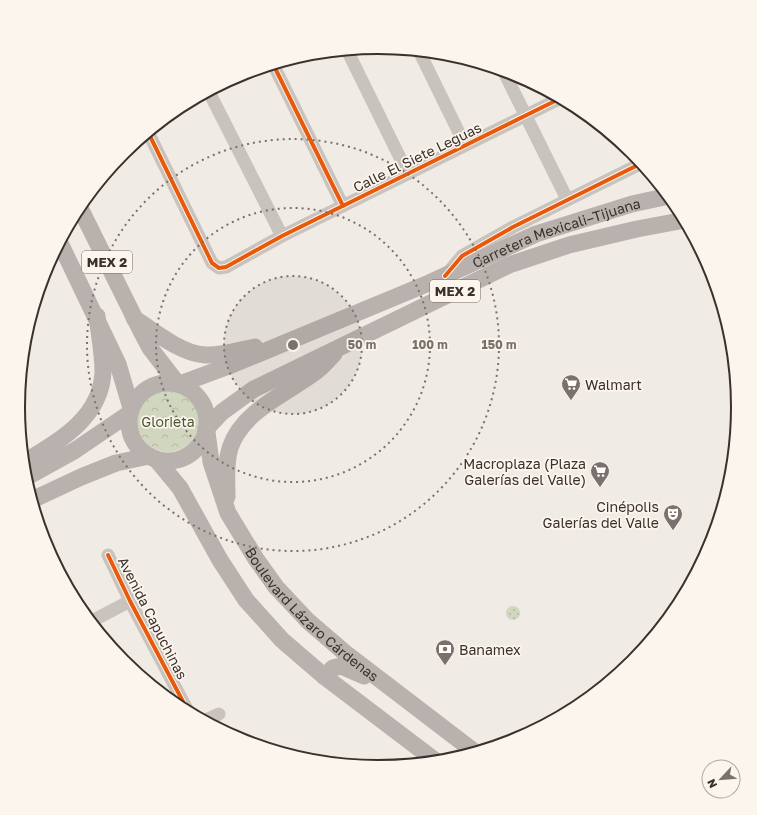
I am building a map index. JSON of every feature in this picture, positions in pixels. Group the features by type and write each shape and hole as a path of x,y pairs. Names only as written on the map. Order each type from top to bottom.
{"main road":[{"name":"Carretera Mexicali–Tijuana","path":"289,340 429,283 536,234 625,206 663,197"},
{"name":"MEX 2","path":"83,214 134,318 177,346 190,352 206,356 289,340"},
{"name":"Carretera Mexicali–Tijuana","path":"207,430 222,412 254,389 400,317 516,263 569,245 637,229 679,221"},
{"name":"MEX 2","path":"63,248 97,316 118,364 130,411 129,423 135,442 152,458 170,461 183,458 198,447 207,430"},
{"path":"400,317 397,312 398,305 429,283"},
{"path":"29,460 72,431 89,413 99,392 103,371 97,316"},
{"path":"134,318 150,348 178,383"},
{"path":"178,383 234,364 289,340"},
{"path":"228,513 226,467 231,447 241,430 256,413 315,372 344,345"},
{"path":"32,474 80,447 130,411 136,398 143,391 153,385 163,382 178,383 190,388 198,396 204,405 207,415 207,430"},
{"name":"Boulevard Lázaro Cárdenas","path":"207,430 211,462 228,513 256,559 276,587 308,621 471,749"},
{"path":"37,498 81,477 116,463 152,458 180,488 220,560 246,600 282,640 325,677 430,757"},
{"path":"325,677 333,668 341,666 369,679 385,682"}],"street":[{"path":"350,55 408,174"},
{"path":"422,57 465,145"},
{"path":"276,70 343,206"},
{"path":"507,79 567,199"},
{"path":"210,96 282,236"},
{"name":"Calle El Siete Leguas","path":"151,137 212,263 219,268 226,267 282,236 555,101"},
{"path":"445,276 462,256 567,199 636,166"},
{"name":"Avenida Capuchinas","path":"108,555 130,602 183,702"},
{"path":"95,619 130,602"},
{"path":"210,718 219,714"}],"green space":[{"name":"Glorieta","path":"168,390 180,392 190,399 197,409 199,421 197,433 190,443 180,450 168,452 156,450 146,443 139,433 137,421 139,409 146,399 156,392"},
{"path":"510,606 516,606 520,610 520,616 516,620 510,620 506,616 506,610"}],"cycle path":[{"path":"276,70 343,206"},
{"path":"151,137 212,263 219,268 226,267 282,236 555,101"},
{"path":"445,276 462,256 513,227 636,166"},
{"path":"108,555 130,601 183,702"}],"place":[{"name":"Walmart","path":"571,401"},
{"name":"Macroplaza (Plaza Galerías del Valle)","path":"600,488"},
{"name":"Cinépolis Galerías del Valle","path":"673,531"},
{"name":"Banamex","path":"445,666"}]}
